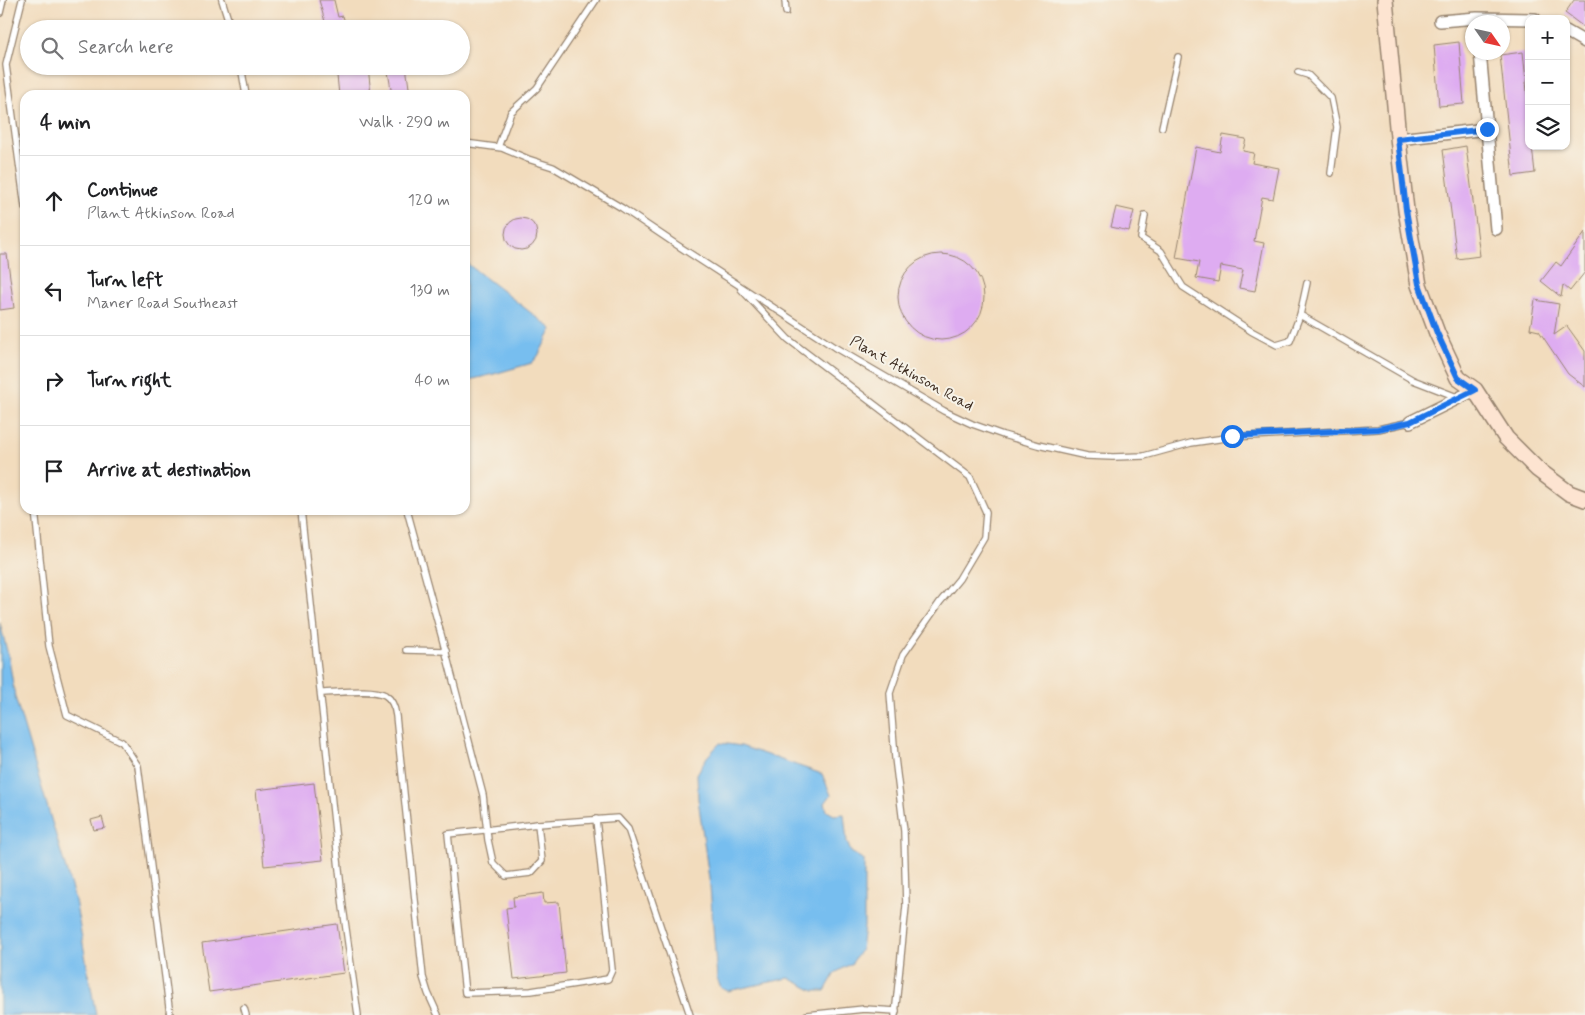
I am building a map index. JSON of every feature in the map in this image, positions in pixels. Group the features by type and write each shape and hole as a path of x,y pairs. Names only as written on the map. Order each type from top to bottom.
{"street":[{"path":"1386,0 1406,210 1419,284 1437,333 1458,378 1475,390 1506,438 1545,475 1568,493 1585,499"},
{"path":"1510,19 1525,19"},
{"path":"1440,22 1465,21"},
{"path":"1570,33 1585,42"},
{"path":"1481,60 1496,229"},
{"path":"1398,139 1487,129"},
{"name":"Plant Atkinson Road","path":"1410,422 1475,390"}],"lane":[{"path":"0,13 3,0"},
{"path":"20,170 6,66 22,0"},
{"path":"222,0 228,20"},
{"path":"498,147 511,112 537,88 596,0"},
{"path":"785,0 786,12"},
{"path":"1162,127 1178,57"},
{"path":"1298,72 1308,75 1331,98 1337,127 1331,173"},
{"path":"243,75 245,90"},
{"name":"Plant Atkinson Road","path":"470,144 498,147 553,167 622,208 834,347 944,411 1003,435 1087,456 1113,457 1144,456 1190,443 1232,436 1378,429 1410,422"},
{"path":"1145,216 1141,238 1161,251 1182,286 1251,332 1277,345 1290,341 1300,315 1307,284"},
{"path":"735,282 788,339 970,477 986,512 984,537 959,579 940,602 903,655 890,693 895,758 904,831 906,906 896,1013 864,1009 807,1015"},
{"path":"1300,315 1413,380 1459,398"},
{"path":"36,515 50,646 67,715 122,742 138,766 170,1015"},
{"path":"302,515 342,897 358,1015"},
{"path":"407,515 446,651 483,795 493,863 506,876 531,873 542,862 538,824"},
{"path":"406,650 446,651"},
{"path":"321,693 375,691 386,696 392,702 396,716 423,977 438,1015"},
{"path":"596,819 612,970 608,979 532,991 465,993 448,834 538,824 596,819 618,818 628,829 690,1015"},
{"path":"244,1008 246,1015"}],"water":[{"path":"470,266 552,329 538,356 532,363 470,380"},
{"path":"0,623 9,659 15,697 75,900 96,1015 0,1015"},
{"path":"720,743 741,746 822,774 831,795 825,803 827,811 834,815 844,814 847,842 851,852 864,860 864,926 861,950 852,963 835,973 825,991 814,991 789,978 728,991 721,988 717,979 710,886 698,799 697,774 707,757"}],"building":[{"path":"319,0 334,0 338,17 343,16 344,20 325,20"},
{"path":"1574,0 1585,0 1585,28 1570,15 1565,13"},
{"path":"1459,42 1464,104 1439,106 1434,45"},
{"path":"1523,52 1525,72 1525,150 1532,150 1535,173 1513,176 1501,60 1510,60 1510,54"},
{"path":"337,75 369,75 370,90 338,90"},
{"path":"389,75 407,75 409,90 391,90"},
{"path":"1223,135 1246,139 1243,151 1254,153 1252,163 1279,168 1273,199 1262,197 1254,241 1264,243 1255,291 1239,288 1243,270 1221,266 1218,282 1196,278 1199,262 1176,258 1196,147 1220,152"},
{"path":"1466,146 1480,256 1457,259 1443,150"},
{"path":"1116,207 1134,211 1129,231 1111,227"},
{"path":"521,218 527,219 532,223 536,228 536,240 532,245 527,249 521,250 515,249 510,245 506,240 505,234 506,228 510,223 515,219"},
{"path":"1585,232 1585,272 1570,291 1563,285 1561,297 1541,281 1556,262 1561,266"},
{"path":"0,254 7,254 14,308 0,310"},
{"path":"941,254 957,257 965,261 977,273 981,281 984,297 981,313 977,321 965,333 957,337 941,340 925,337 917,333 905,321 901,313 898,297 901,281 905,273 917,261 925,257"},
{"path":"1535,300 1559,304 1554,335 1567,326 1585,351 1585,387 1568,374 1539,331 1530,329"},
{"path":"314,783 323,860 264,866 256,790"},
{"path":"102,817 105,828 94,830 91,820"},
{"path":"543,893 544,903 559,902 566,973 514,979 506,908 514,907 513,897"},
{"path":"337,924 344,973 209,992 202,943"}],"route":[{"path":"1232,436 1378,429 1410,422 1475,390 1458,378 1437,333 1419,284 1406,210 1398,139 1487,129"}]}
